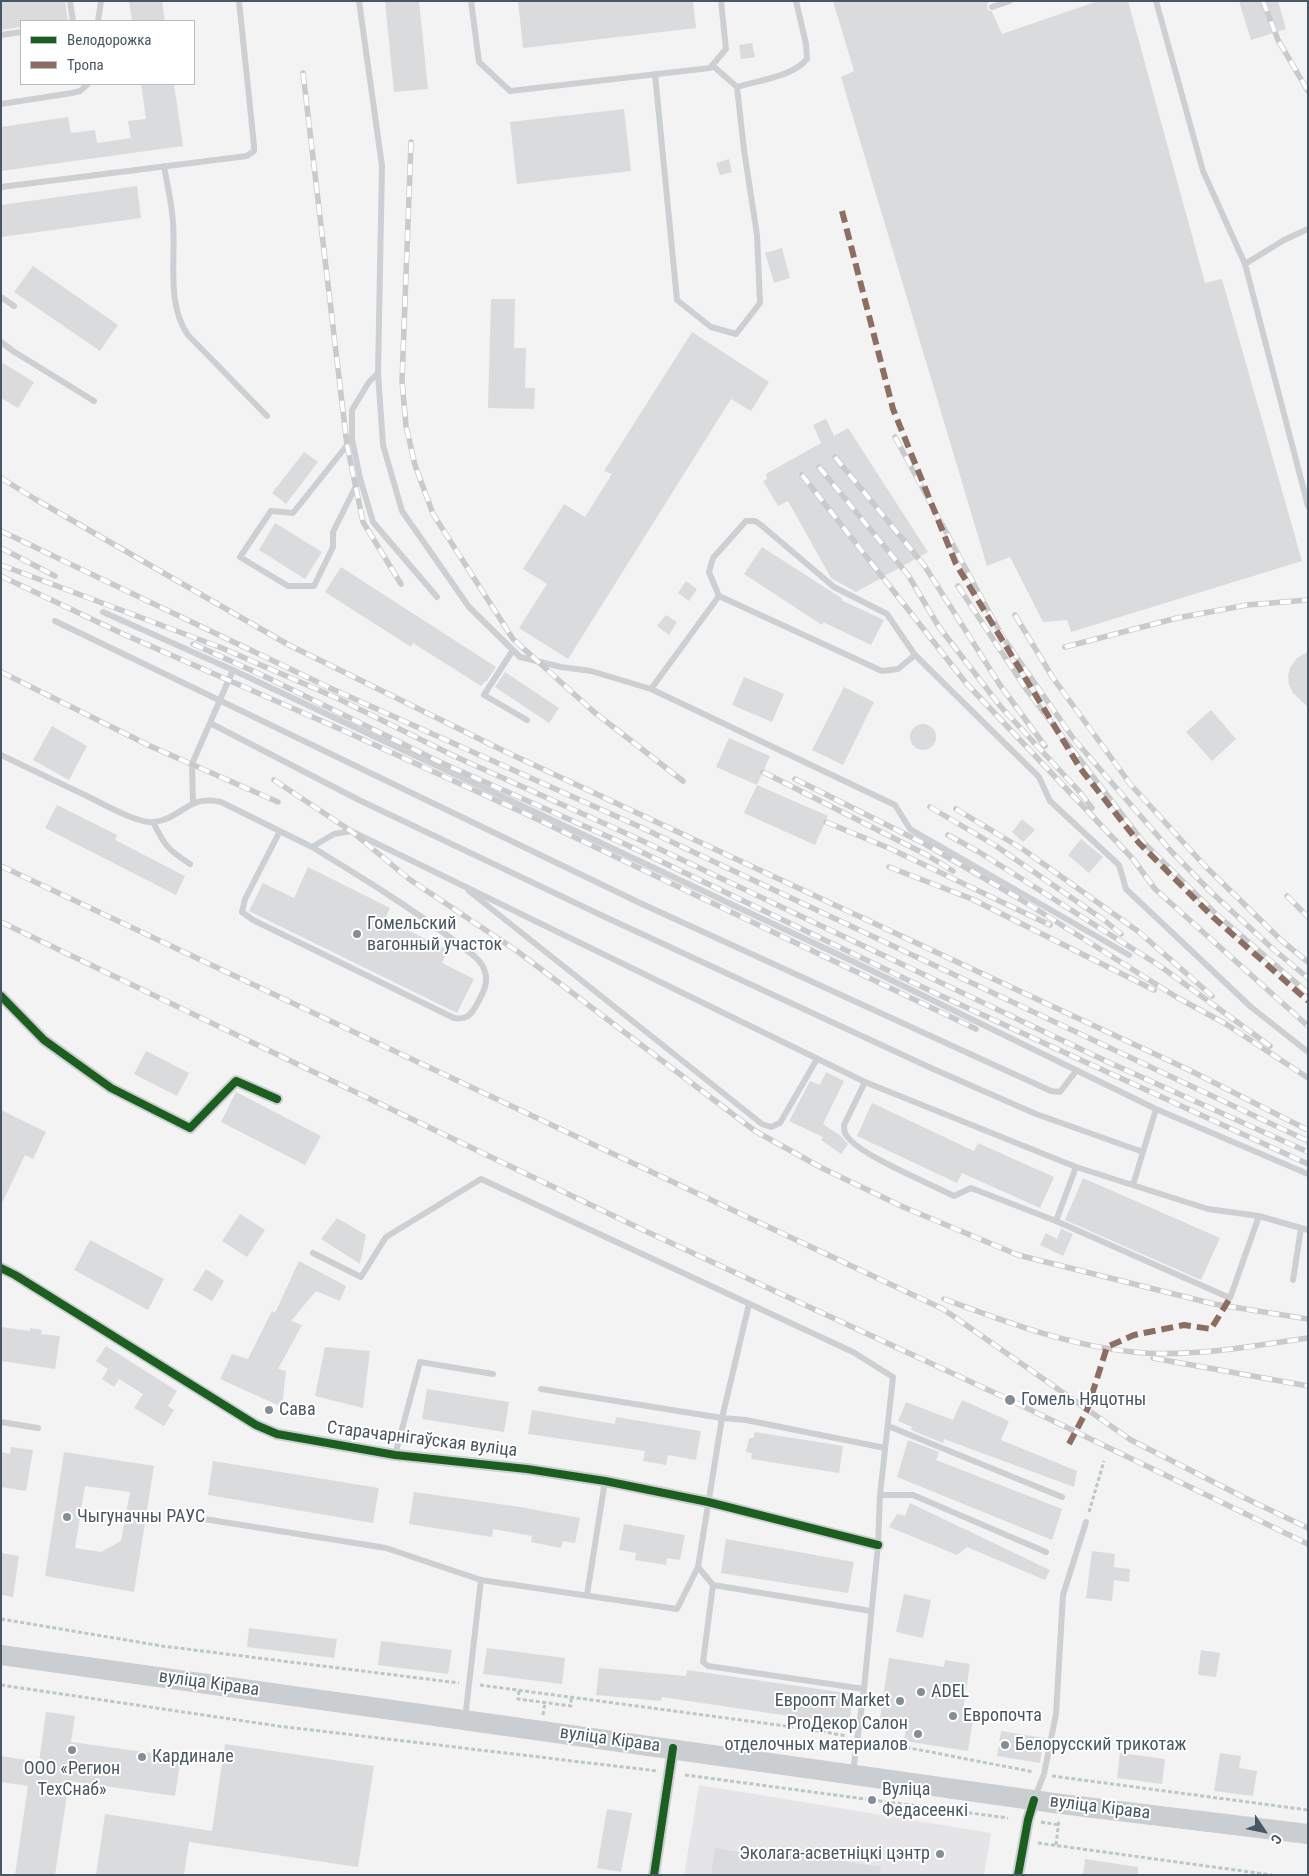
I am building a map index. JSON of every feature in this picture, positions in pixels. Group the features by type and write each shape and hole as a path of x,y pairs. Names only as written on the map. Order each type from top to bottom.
{"main road":[{"name":"вуліца Кірава","path":"1,1655 1034,1800 1308,1834"}],"street":[{"path":"1,996 44,1040 111,1088 190,1128 236,1081 277,1099"},
{"name":"Старачарнігаўская вуліца","path":"1,1268 256,1425 277,1434 396,1455 527,1469 605,1481 708,1502 878,1545"},
{"path":"654,1875 673,1748"},
{"path":"1018,1875 1028,1820 1034,1800"}],"lane":[{"path":"70,1 73,20"},
{"path":"98,20 100,1"},
{"path":"1,187 247,156 254,152 239,1"},
{"path":"359,1 382,166 378,373 383,445 402,511 469,607 520,657 561,667 591,671 651,688 894,805 910,829 1129,955"},
{"path":"471,1 479,62 510,91 710,68 726,49 721,1"},
{"path":"737,87 777,76 800,67 807,59 806,44 796,1"},
{"path":"992,7 1010,1"},
{"path":"1156,1 1203,171 1245,264 1308,506"},
{"path":"1,35 20,32"},
{"path":"655,74 677,300 711,327 736,334 760,303 757,235 737,87 712,65"},
{"path":"1,104 72,93 80,91 87,85"},
{"path":"164,166 174,222 174,292 176,310 182,326 188,335 267,416"},
{"path":"1245,264 1284,240 1308,229"},
{"path":"1,297 14,306"},
{"path":"1,342 94,402"},
{"path":"378,373 369,382 352,410 352,440 360,478 374,522 437,597"},
{"path":"352,440 293,512 271,511 240,557 288,586 314,586 333,548 333,532 360,478"},
{"path":"915,655 898,669 882,671 719,596 709,572 713,558 746,521 755,522 761,524 834,587 887,614 915,655 1039,777 1050,801 1120,865 1126,889 1251,1007 1308,1052"},
{"path":"651,688 719,596"},
{"path":"103,612 233,670 832,952 1156,1109 1308,1174"},
{"path":"55,621 640,903 1051,1091 1060,1092 1076,1071"},
{"path":"513,650 484,695 527,720"},
{"path":"193,803 192,764 233,670"},
{"path":"210,723 360,800 603,916 931,1068 1036,1114 1143,1152"},
{"path":"1,755 122,813 153,822 164,820 193,803 209,799 221,802 280,831 312,847 424,918 478,960 485,970 486,981 482,995 467,1018 461,1020 454,1018 252,920 242,912 245,899 280,831"},
{"path":"153,822 170,851 190,864"},
{"path":"312,847 334,834 351,831 865,1082 1076,1167 1208,1209 1259,1216 1304,1229 1293,1280"},
{"path":"458,883 762,1124 771,1127 780,1123 818,1059"},
{"path":"865,1082 844,1125 847,1138 865,1152 954,1196 971,1188 1056,1221 1230,1298 1259,1216"},
{"path":"1133,1185 1156,1109"},
{"path":"1056,1221 1076,1167"},
{"path":"313,1253 361,1277 386,1237 481,1179 853,1352 893,1377 880,1495 878,1545 864,1689 853,1774"},
{"path":"204,1519 386,1548 481,1580 678,1609 698,1567 722,1418 749,1304"},
{"path":"396,1455 420,1362 493,1374"},
{"path":"542,1389 722,1418 746,1420 885,1448"},
{"path":"1,1422 38,1428"},
{"path":"888,1426 1062,1497"},
{"path":"587,1595 605,1481"},
{"path":"880,1495 913,1495 1046,1552"},
{"path":"1034,1800 1044,1774 1056,1714 1063,1595 1086,1522"},
{"path":"698,1567 713,1585 871,1611"},
{"path":"465,1720 481,1580"},
{"path":"713,1585 703,1662 708,1666 864,1689"}],"path":[{"path":"1086,1522 1104,1461"},
{"path":"1,1623 2,1619 162,1646 808,1729 1065,1778 1308,1810"},
{"path":"1,1685 278,1726 660,1772"},
{"path":"519,1691 518,1699 571,1706 572,1698"},
{"path":"686,1775 1008,1818"},
{"path":"1064,1786 1065,1778"},
{"path":"1056,1845 1059,1819"},
{"path":"1040,1822 1058,1825"},
{"path":"1037,1843 1272,1875"}],"shaded area":[{"path":"699,1785 991,1833 984,1875 684,1875"}],"building":[{"path":"1,1 65,1 68,20 20,20 20,27 1,30"},
{"path":"129,1 162,1 165,20 132,20"},
{"path":"385,1 419,1 428,89 394,92"},
{"path":"518,1 693,1 696,28 523,48"},
{"path":"833,1 988,1 987,9 992,12 1002,34 1098,1 1128,1 1205,283 1222,279 1302,561 1071,632 1067,620 1043,622 1010,557 987,566 841,77 854,71"},
{"path":"1239,1 1278,1 1286,29 1251,40"},
{"path":"752,43 755,57 741,59 739,45"},
{"path":"141,85 174,85 183,146 1,171 1,127 68,117 71,133 95,130 97,143 131,138 128,121 146,119"},
{"path":"624,109 631,171 517,184 510,122"},
{"path":"729,159 732,172 720,175 716,163"},
{"path":"137,186 141,218 1,237 1,205"},
{"path":"782,248 790,278 774,283 765,253"},
{"path":"33,266 118,325 100,351 14,292"},
{"path":"491,299 515,299 514,348 526,348 525,388 535,388 534,409 488,408"},
{"path":"692,332 769,382 751,411 731,399 568,659 519,628 547,584 523,569 564,504 585,517 612,474 604,471"},
{"path":"1,362 34,382 18,408 1,398"},
{"path":"826,419 834,436 848,428 928,552 856,592 831,578 788,501 778,506 763,481 767,479 766,474 821,443 813,425"},
{"path":"304,452 318,462 286,504 272,493"},
{"path":"275,523 322,552 305,579 259,550"},
{"path":"762,547 843,599 841,600 884,620 871,645 823,622 822,625 744,574"},
{"path":"341,567 496,667 486,682 481,686 413,643 411,647 325,592"},
{"path":"686,581 697,589 689,601 678,593"},
{"path":"666,615 677,622 669,635 657,626"},
{"path":"1308,652 1308,707 1293,693 1289,685 1288,676 1290,668 1297,658"},
{"path":"505,672 559,708 549,723 495,687"},
{"path":"744,677 784,694 772,722 732,705"},
{"path":"844,687 874,702 843,765 812,750"},
{"path":"1211,710 1236,739 1212,761 1186,732"},
{"path":"923,724 932,728 936,737 932,746 923,750 914,746 910,737 914,728"},
{"path":"52,726 87,746 69,780 33,760"},
{"path":"729,738 770,756 757,785 716,767"},
{"path":"757,785 828,816 815,845 744,813"},
{"path":"57,805 117,835 115,840 185,876 176,895 45,828"},
{"path":"1022,819 1035,830 1023,842 1012,832"},
{"path":"1081,839 1103,857 1089,873 1068,855"},
{"name":"Гомельский вагонный участок","path":"308,867 390,908 385,919 448,950 442,963 474,979 457,1013 249,911 263,883 294,898"},
{"path":"146,1051 189,1073 177,1096 134,1074"},
{"path":"826,1072 844,1081 823,1124 841,1136 848,1144 841,1154 821,1140 823,1137 789,1121 810,1081 820,1085"},
{"path":"236,1092 321,1136 305,1165 221,1122"},
{"path":"872,1103 974,1151 978,1143 1054,1177 1040,1208 962,1173 957,1183 857,1136"},
{"path":"1,1110 46,1132 33,1159 25,1155 1,1205"},
{"path":"1083,1178 1220,1238 1201,1280 1065,1220"},
{"path":"240,1214 265,1230 247,1257 222,1241"},
{"path":"337,1218 366,1235 360,1264 321,1239"},
{"path":"1061,1229 1073,1234 1063,1256 1040,1245 1046,1233 1057,1239"},
{"path":"90,1240 164,1279 148,1310 74,1270"},
{"path":"299,1261 346,1286 340,1301 316,1291 291,1321 302,1325 278,1369 286,1371 282,1407 220,1379 232,1354 248,1359 272,1311 275,1313"},
{"path":"206,1269 224,1281 212,1301 193,1290"},
{"path":"1,1327 30,1331 30,1328 42,1330 41,1334 60,1336 55,1369 1,1361"},
{"path":"106,1346 177,1391 168,1406 174,1410 164,1426 134,1408 143,1394 119,1379 114,1387 102,1379 108,1369 96,1361"},
{"path":"325,1347 370,1351 363,1408 315,1396"},
{"path":"427,1389 509,1402 504,1432 422,1419"},
{"path":"962,1400 1009,1421 1001,1440 1077,1471 1074,1487 944,1439 943,1443 911,1430 912,1427 898,1421 906,1402 953,1420"},
{"path":"532,1410 615,1424 616,1417 701,1431 696,1460 668,1455 666,1465 643,1461 645,1451 528,1434"},
{"path":"755,1432 843,1446 839,1473 751,1459 752,1453 746,1452 749,1438 753,1438"},
{"path":"908,1440 939,1452 936,1460 1062,1509 1052,1540 897,1477"},
{"path":"11,1447 33,1450 26,1491 1,1487 1,1452 10,1454"},
{"name":"Чыгуначны РАУС","path":"64,1452 154,1466 134,1592 45,1576","holes":["85,1486 130,1492 121,1541 101,1552 75,1548"]},
{"path":"213,1461 379,1488 373,1523 208,1495"},
{"path":"414,1492 520,1507 580,1518 575,1543 563,1541 561,1548 531,1542 532,1536 493,1529 492,1537 409,1524"},
{"path":"910,1503 1050,1570 1045,1580 967,1547 957,1555 889,1527 897,1514 905,1516"},
{"path":"624,1524 685,1535 680,1560 667,1558 666,1565 635,1560 636,1553 619,1550"},
{"path":"726,1539 854,1562 848,1593 721,1573"},
{"path":"1092,1551 1115,1554 1114,1567 1130,1569 1129,1582 1114,1580 1112,1601 1086,1598"},
{"path":"1,1553 19,1556 13,1597 1,1595"},
{"path":"904,1594 931,1600 923,1638 896,1632"},
{"path":"249,1628 337,1639 334,1658 247,1647"},
{"path":"381,1641 452,1650 448,1674 378,1665"},
{"path":"487,1648 565,1658 562,1684 483,1674"},
{"path":"1201,1650 1220,1653 1216,1677 1198,1675"},
{"path":"889,1658 944,1667 945,1660 970,1664 963,1711 974,1713 968,1751 904,1741 907,1722 880,1718"},
{"path":"599,1668 686,1676 687,1670 853,1694 849,1725 662,1697 661,1701 596,1695"},
{"path":"46,1712 75,1716 71,1742 181,1757 175,1796 69,1781 55,1875 15,1875 28,1786 1,1782 1,1756 39,1762"},
{"path":"1001,1731 1044,1738 1040,1763 997,1756"},
{"path":"225,1744 374,1766 358,1867 189,1842 184,1875 96,1875 105,1814 212,1831"},
{"path":"1120,1753 1165,1759 1162,1784 1117,1778"},
{"path":"1220,1753 1241,1756 1239,1768 1257,1771 1253,1796 1214,1791"},
{"path":"607,1809 632,1813 621,1872 597,1868"},
{"path":"715,1848 780,1859 781,1852 881,1867 880,1875 711,1875"},
{"path":"1085,1859 1138,1867 1138,1875 1083,1875"}],"railway":[{"path":"1263,1 1278,40 1308,91"},
{"path":"303,73 347,445 363,522 401,584"},
{"path":"411,142 402,381 406,426 415,465 433,514 513,639 594,712 683,781"},
{"path":"895,437 1002,636 1073,738 1170,850 1211,892 1273,949 1308,978"},
{"path":"835,457 924,565 1000,685 1045,746"},
{"path":"819,467 908,575 939,627 1001,707 1078,790 1092,808"},
{"path":"802,475 966,683 1133,859 1155,889 1308,1026"},
{"path":"1,478 287,644 504,751 1187,1069 1308,1130"},
{"path":"1,531 330,688 638,826 1308,1141"},
{"path":"1,548 55,576"},
{"path":"1,565 222,648 339,699 454,756 632,836 1108,1062 1308,1152"},
{"path":"1,576 123,634 340,729 524,813 976,1029"},
{"path":"958,586 1026,689 1143,842 1215,913 1308,993"},
{"path":"1065,647 1177,618 1247,605 1308,600"},
{"path":"1015,615 1053,678 1131,785 1204,865 1282,941 1308,962"},
{"path":"193,644 264,676 442,763 627,845 937,994 1308,1164"},
{"path":"1,672 150,746 278,802"},
{"path":"763,772 925,854 953,871"},
{"path":"795,779 925,844 1020,899 1178,998 1226,1024 1308,1078"},
{"path":"274,780 351,831 409,879 517,951 755,1131 822,1168 901,1206 1018,1255 1214,1304 1308,1319"},
{"path":"930,807 996,846 1104,920 1121,934"},
{"path":"956,809 1024,850 1139,932 1212,996"},
{"path":"826,822 891,849 1050,925"},
{"path":"948,835 979,852 1160,966 1270,1046"},
{"path":"1,866 943,1309 1131,1440 1308,1528"},
{"path":"889,867 972,899 1154,990"},
{"path":"1287,896 1308,917"},
{"path":"1,922 641,1229 1010,1400 1308,1544"},
{"path":"944,1299 993,1317 1067,1340 1093,1346 1145,1353 1165,1354 1226,1350 1308,1338"},
{"path":"1153,1358 1308,1386"}],"marked path":[{"path":"842,211 893,409 956,564 1080,768 1139,843 1213,917 1308,1001"},
{"path":"1069,1444 1087,1410 1107,1347 1134,1335 1184,1325 1211,1329 1230,1298"}],"cycle path":[{"path":"1,996 44,1040 111,1088 190,1128 236,1081 277,1099"},
{"path":"1,1268 256,1425 277,1434 395,1455 527,1469 605,1481 708,1502 878,1545"},
{"path":"654,1875 673,1748"},
{"path":"1018,1875 1028,1820 1034,1800"}],"place":[{"name":"Гомельский вагонный участок","path":"357,934"},
{"name":"Гомель Няцотны","path":"1010,1400"},
{"name":"Сава","path":"269,1410"},
{"name":"Чыгуначны РАУС","path":"67,1517"},
{"name":"ADEL","path":"921,1692"},
{"name":"Евроопт Market","path":"900,1701"},
{"name":"Европочта","path":"953,1716"},
{"name":"ProДекор Салон отделочных материалов","path":"918,1734"},
{"name":"Белорусский трикотаж","path":"1005,1745"},
{"name":"ООО «Регион ТехСнаб»","path":"72,1750"},
{"name":"Кардинале","path":"142,1757"},
{"name":"Вуліца Федасеенкі","path":"872,1800"},
{"name":"Эколага-асветніцкі цэнтр","path":"940,1854"}]}
